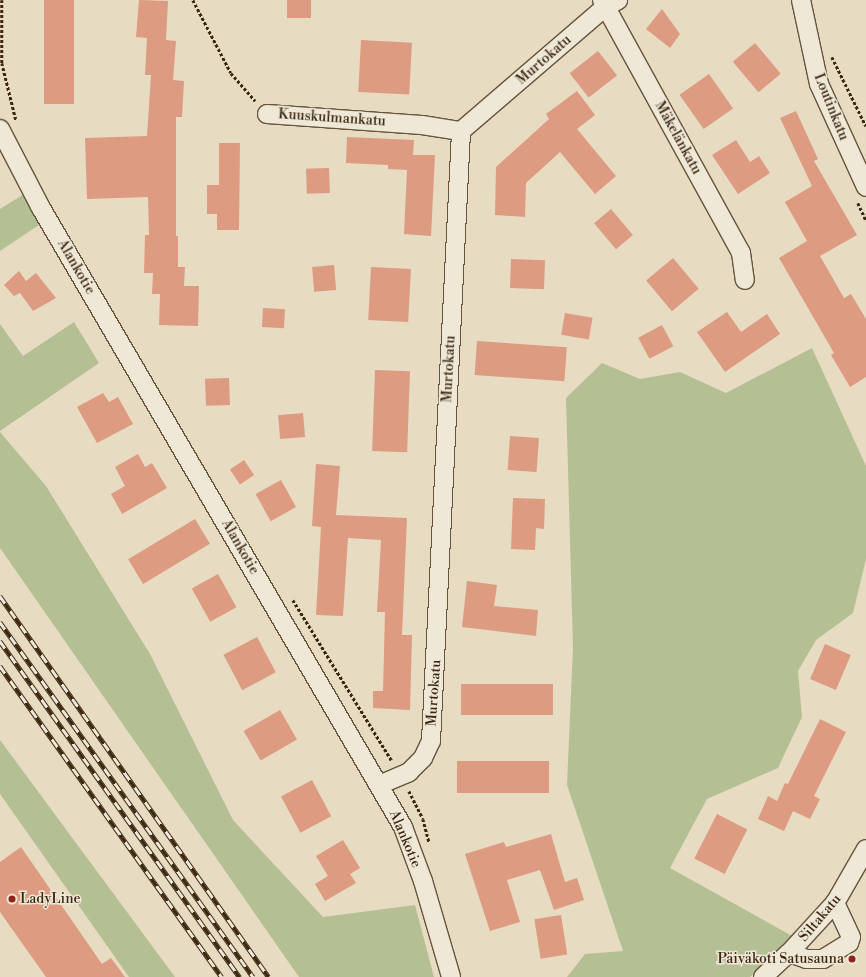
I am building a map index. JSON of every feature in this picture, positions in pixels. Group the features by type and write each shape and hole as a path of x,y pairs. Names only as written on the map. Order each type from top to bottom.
{"street":[{"name":"Loutinkatu","path":"801,0 819,84 866,187"},
{"name":"Murtokatu","path":"379,785 409,772 423,758 431,741 461,131 608,2"},
{"name":"Mäkelänkatu","path":"608,2 741,253 745,280"},
{"name":"Kuuskulmankatu","path":"267,114 422,125 461,131"},
{"name":"Alankotie","path":"0,129 41,208 403,827 423,881 451,977"},
{"name":"Siltakatu","path":"763,977 790,954 835,903 866,849"},
{"path":"790,954 806,959 823,959 849,943 850,936 835,903"}],"path":[{"name":"Kuuskulmankatu","path":"193,0 231,73 267,114"},
{"path":"830,52 866,126"}],"green space":[{"path":"24,194 39,225 0,251 0,209"},
{"path":"74,322 99,363 0,431 0,324 23,356"},
{"path":"812,348 866,466 866,559 853,613 816,640 798,671 802,717 778,768 707,799 670,868 794,937 750,977 567,977 585,954 623,951 567,785 573,648 566,398 602,363 640,379 680,372 726,393"},
{"path":"0,432 46,486 150,654 233,820 323,917 415,905 434,977 299,977 0,548"},
{"path":"0,740 175,977 129,977 0,794"}],"building":[{"path":"44,0 74,0 74,104 44,104"},
{"path":"139,0 168,1 166,40 176,41 173,80 184,81 182,117 176,117 176,236 178,236 178,267 185,267 184,286 199,286 198,326 159,325 160,294 152,294 153,273 144,273 145,235 149,235 148,197 87,199 85,138 147,136 151,75 145,75 147,38 136,37"},
{"path":"287,0 311,0 311,18 287,18"},
{"path":"662,9 680,34 670,48 646,29"},
{"path":"361,40 412,43 409,95 358,92"},
{"path":"755,43 781,74 758,92 733,62"},
{"path":"598,51 617,75 589,98 570,73"},
{"path":"709,74 733,108 704,129 680,95"},
{"path":"577,91 595,115 577,129 616,176 595,194 560,152 526,183 525,217 495,215 496,167 549,119 546,114"},
{"path":"796,111 818,159 814,161 857,235 820,256 844,298 851,294 866,319 866,377 850,387 831,355 834,353 779,258 807,241 785,202 812,186 780,118"},
{"path":"347,137 414,140 413,155 435,155 431,236 404,234 407,170 388,169 388,165 346,163"},
{"path":"736,140 750,162 759,156 770,173 738,194 712,155"},
{"path":"219,143 240,143 239,230 217,230 217,214 207,214 207,185 219,185"},
{"path":"329,168 330,193 307,194 306,169"},
{"path":"611,209 633,235 616,249 594,223"},
{"path":"673,258 699,289 672,311 646,280"},
{"path":"511,259 545,260 544,289 510,288"},
{"path":"334,265 336,290 314,292 312,267"},
{"path":"371,267 411,269 408,322 368,320"},
{"path":"19,271 26,281 36,273 56,298 33,311 20,293 14,296 4,285"},
{"path":"263,308 285,309 284,328 262,327"},
{"path":"727,312 741,332 767,314 780,334 725,372 697,332"},
{"path":"565,313 593,318 589,340 561,335"},
{"path":"662,325 673,346 649,359 638,338"},
{"path":"477,341 567,347 564,381 475,375"},
{"path":"375,370 410,371 407,452 372,451"},
{"path":"229,378 230,405 206,406 205,379"},
{"path":"103,393 109,402 118,397 133,424 97,443 77,407"},
{"path":"303,413 305,437 280,439 278,415"},
{"path":"510,436 539,438 537,472 508,470"},
{"path":"138,454 145,467 152,463 167,488 122,514 111,494 125,486 115,467"},
{"path":"244,460 254,475 240,484 230,470"},
{"path":"316,464 340,466 336,515 407,518 402,635 412,635 410,710 373,708 373,691 383,691 385,612 377,612 381,540 348,538 343,616 316,615 321,527 312,526"},
{"path":"281,480 296,507 271,521 256,494"},
{"path":"513,498 545,499 544,529 536,528 535,550 511,549"},
{"path":"195,519 210,544 143,584 128,559"},
{"path":"218,574 236,607 210,622 192,589"},
{"path":"467,581 497,585 494,606 538,610 536,636 462,627"},
{"path":"257,637 276,672 242,690 223,655"},
{"path":"825,644 851,655 836,690 810,679"},
{"path":"461,684 553,684 553,715 461,715"},
{"path":"280,710 297,739 261,760 244,731"},
{"path":"820,719 846,732 814,796 820,799 810,819 793,811 784,831 758,819 768,796 777,801 785,783 788,784"},
{"path":"457,761 549,761 549,793 457,793"},
{"path":"312,780 331,816 300,833 281,796"},
{"path":"717,814 747,829 725,874 694,859"},
{"path":"551,834 565,882 577,878 584,900 554,910 540,870 507,880 520,922 490,931 465,854 504,842 506,847"},
{"path":"343,840 360,868 350,874 356,883 325,901 315,884 328,876 316,856"},
{"path":"21,847 102,964 111,958 125,977 46,977 0,912 0,862"},
{"path":"561,915 567,955 541,959 534,919"}],"railway":[{"path":"0,596 269,977"},
{"path":"0,622 253,977"},
{"path":"0,641 240,977"},
{"path":"0,666 222,977"}],"place":[{"name":"LadyLine","path":"12,899"},
{"name":"Päiväkoti Satusauna","path":"852,959"}]}
